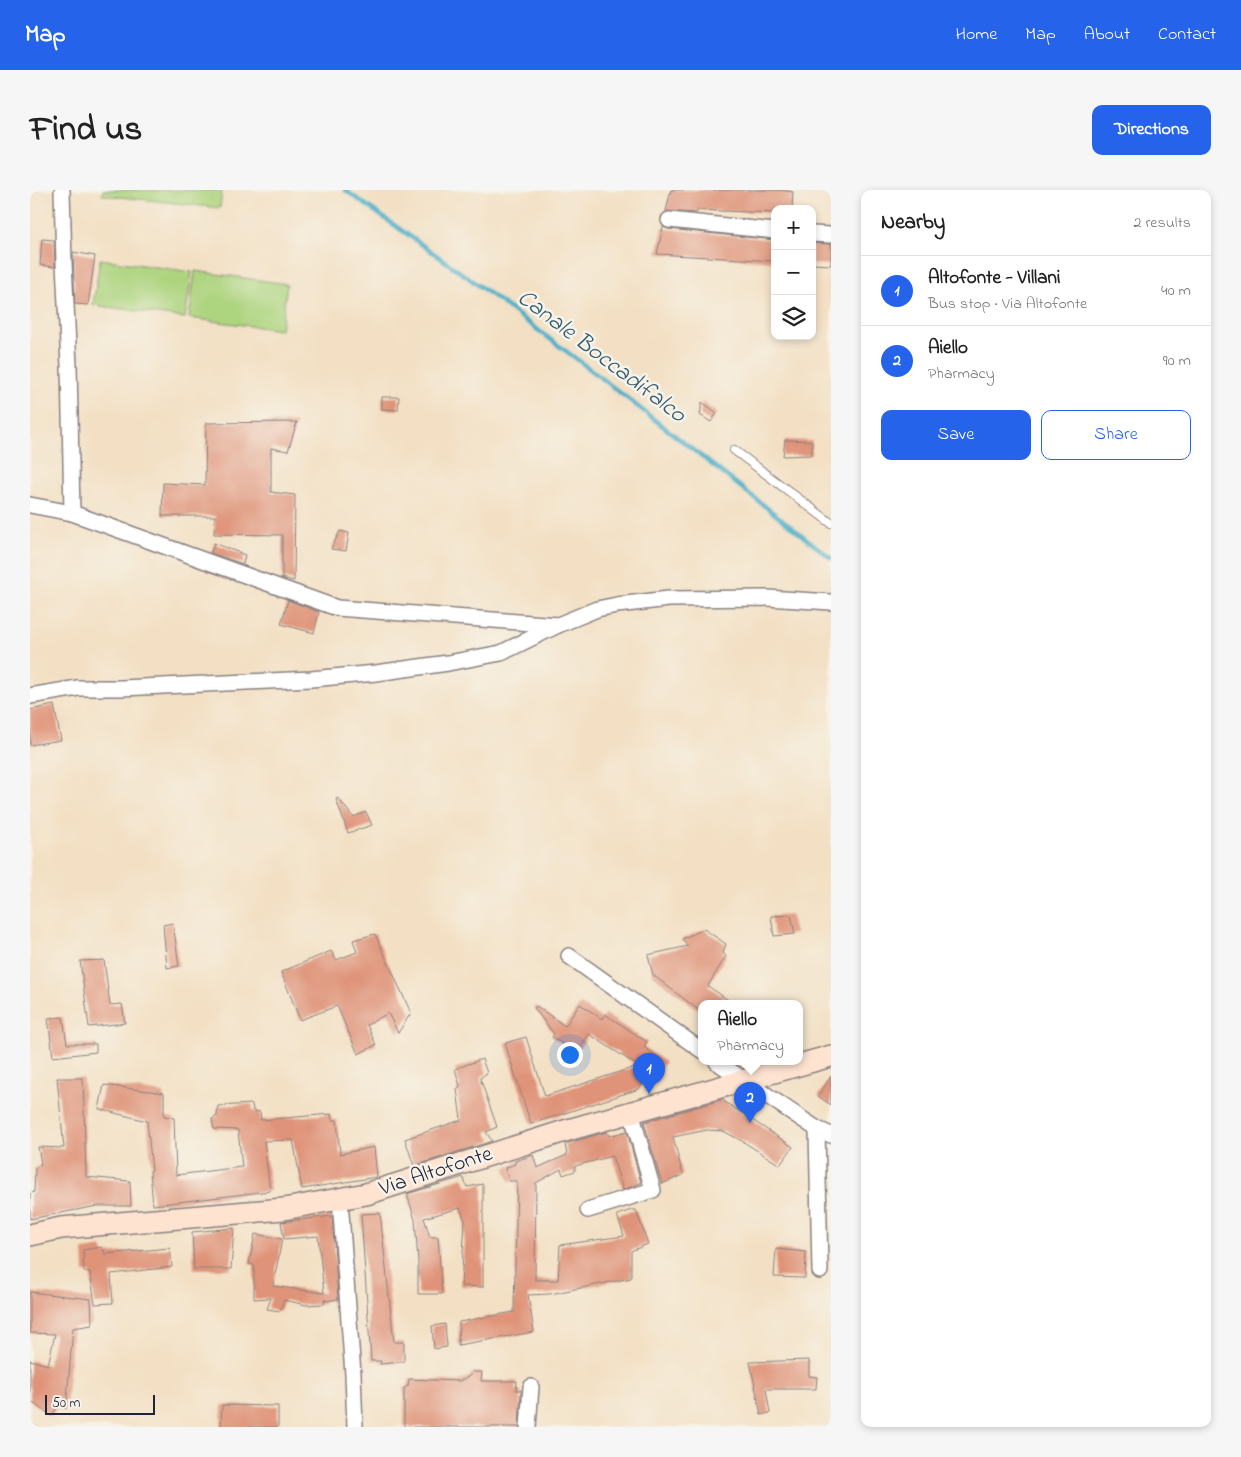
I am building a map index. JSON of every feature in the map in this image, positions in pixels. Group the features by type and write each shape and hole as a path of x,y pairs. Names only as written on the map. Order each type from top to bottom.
{"street":[{"path":"62,190 69,366 72,514"},
{"path":"669,220 771,231"},
{"path":"816,234 831,235"},
{"path":"30,505 72,514 337,608 558,626"},
{"path":"30,696 78,688 122,688 311,679 376,673 448,663 501,653 597,609 617,605 669,599 767,598 831,602"},
{"path":"569,956 698,1048"},
{"name":"Via Altofonte","path":"803,1064 831,1056"},
{"path":"721,1065 824,1132 820,1271"},
{"name":"Via Altofonte","path":"30,1235 61,1228 284,1209 340,1200 366,1194 558,1133 798,1065"},
{"path":"588,1210 653,1190 631,1112"},
{"path":"340,1200 355,1427"},
{"path":"528,1427 531,1387"}],"lane":[{"path":"734,450 831,523"}],"green space":[{"path":"103,190 222,190 220,208 102,195"},
{"path":"100,259 192,272 185,318 93,305"},
{"path":"195,271 287,284 281,330 189,318"}],"building":[{"path":"671,190 780,190 793,192 792,205 771,205 771,213 697,210 697,213 666,211"},
{"path":"663,227 771,240 771,261 657,254"},
{"path":"42,239 54,240 55,267 40,265"},
{"path":"816,243 831,244 831,265 816,264"},
{"path":"73,252 95,256 88,305 75,304"},
{"path":"382,397 399,397 398,410 382,409"},
{"path":"702,402 717,413 711,422 700,415"},
{"path":"297,422 288,451 271,448 271,492 295,495 294,581 282,578 282,535 214,534 215,516 162,516 163,483 205,485 206,423"},
{"path":"785,440 812,441 812,455 783,456"},
{"path":"340,531 349,533 346,551 331,549"},
{"path":"214,543 245,555 243,564 211,553"},
{"path":"288,600 319,612 314,633 281,624"},
{"path":"54,705 61,740 30,745 30,710"},
{"path":"338,798 353,817 366,812 372,825 348,833 336,799"},
{"path":"791,915 795,934 774,936 771,916"},
{"path":"173,923 179,966 167,968 163,925"},
{"path":"704,929 726,944 723,953 726,956 708,986 728,1000 698,1000 698,1010 653,975 648,955 688,946 682,939"},
{"path":"375,934 411,1013 398,1033 388,1013 367,1025 376,1045 358,1054 337,1006 300,1020 281,972 331,951 336,960 357,952 353,940"},
{"path":"104,960 110,1005 122,1004 125,1023 89,1027 80,961"},
{"path":"580,1004 602,1019 605,1014 647,1042 644,1047 665,1062 658,1072 654,1069 639,1089 531,1124 505,1043 526,1037 545,1096 638,1066 589,1034 576,1053 552,1037 554,1034 534,1008 536,1006 565,1026"},
{"path":"63,1017 67,1044 96,1044 96,1052 53,1057 48,1018"},
{"path":"482,1059 487,1073 480,1078 497,1127 486,1132 492,1141 414,1166 405,1139 461,1120 457,1089 460,1086 455,1069"},
{"path":"831,1076 831,1105 818,1096"},
{"path":"57,1078 83,1078 86,1177 130,1181 131,1206 97,1206 30,1219 30,1194 34,1192 35,1168 41,1164 38,1147 64,1148"},
{"path":"104,1085 164,1093 164,1116 174,1118 176,1175 242,1167 238,1130 214,1129 212,1119 217,1116 218,1106 252,1104 253,1111 260,1112 261,1120 331,1114 332,1120 337,1120 340,1154 374,1147 377,1177 302,1189 293,1140 264,1141 270,1191 153,1205 147,1121 99,1109"},
{"path":"722,1100 793,1147 780,1165 723,1131 707,1130 673,1137 683,1175 662,1184 644,1122"},
{"path":"627,1131 641,1183 623,1190 612,1156 575,1166 575,1171 563,1175 561,1169 536,1183 535,1280 558,1280 560,1245 624,1236 617,1215 636,1210 648,1244 631,1251 631,1278 550,1294 528,1295 534,1332 458,1345 459,1322 514,1312 517,1181 509,1181 505,1168 515,1164 515,1161 533,1155 537,1168 567,1155 565,1144 607,1132 609,1136"},
{"path":"463,1177 467,1187 483,1184 483,1287 461,1286 465,1221 460,1208 424,1218 430,1237 438,1237 442,1294 418,1294 415,1220 407,1194"},
{"path":"380,1213 394,1342 404,1342 404,1362 380,1364 381,1361 371,1361 361,1214"},
{"path":"332,1216 338,1299 325,1301 325,1299 324,1304 306,1305 284,1300 280,1311 267,1309 271,1298 254,1299 254,1265 249,1264 255,1234 282,1239 273,1286 324,1293 318,1236 284,1239 281,1222"},
{"path":"234,1228 231,1269 194,1269 192,1232"},
{"path":"102,1247 105,1254 170,1248 172,1267 111,1274 113,1303 95,1304 90,1272 84,1272 83,1250"},
{"path":"776,1249 806,1252 805,1278 774,1277"},
{"path":"30,1292 91,1299 92,1325 73,1328 66,1409 58,1405 52,1416 30,1401 30,1360 48,1365 55,1334 30,1333"},
{"path":"445,1324 447,1347 434,1349 432,1326"},
{"path":"809,1360 809,1376 817,1377 816,1389 766,1389 770,1413 761,1415 750,1362"},
{"path":"473,1372 482,1372 481,1381 517,1381 516,1390 521,1390 519,1427 404,1427 404,1388 408,1386 409,1379 459,1381 468,1377"},
{"path":"222,1405 278,1406 278,1427 221,1427"}],"waterway":[{"name":"Canale Boccadifalco","path":"345,190 470,279 586,366 831,558"}],"place":[{"name":"Altofonte - Villani","path":"649,1094"},
{"name":"Aiello","path":"750,1123"}]}
